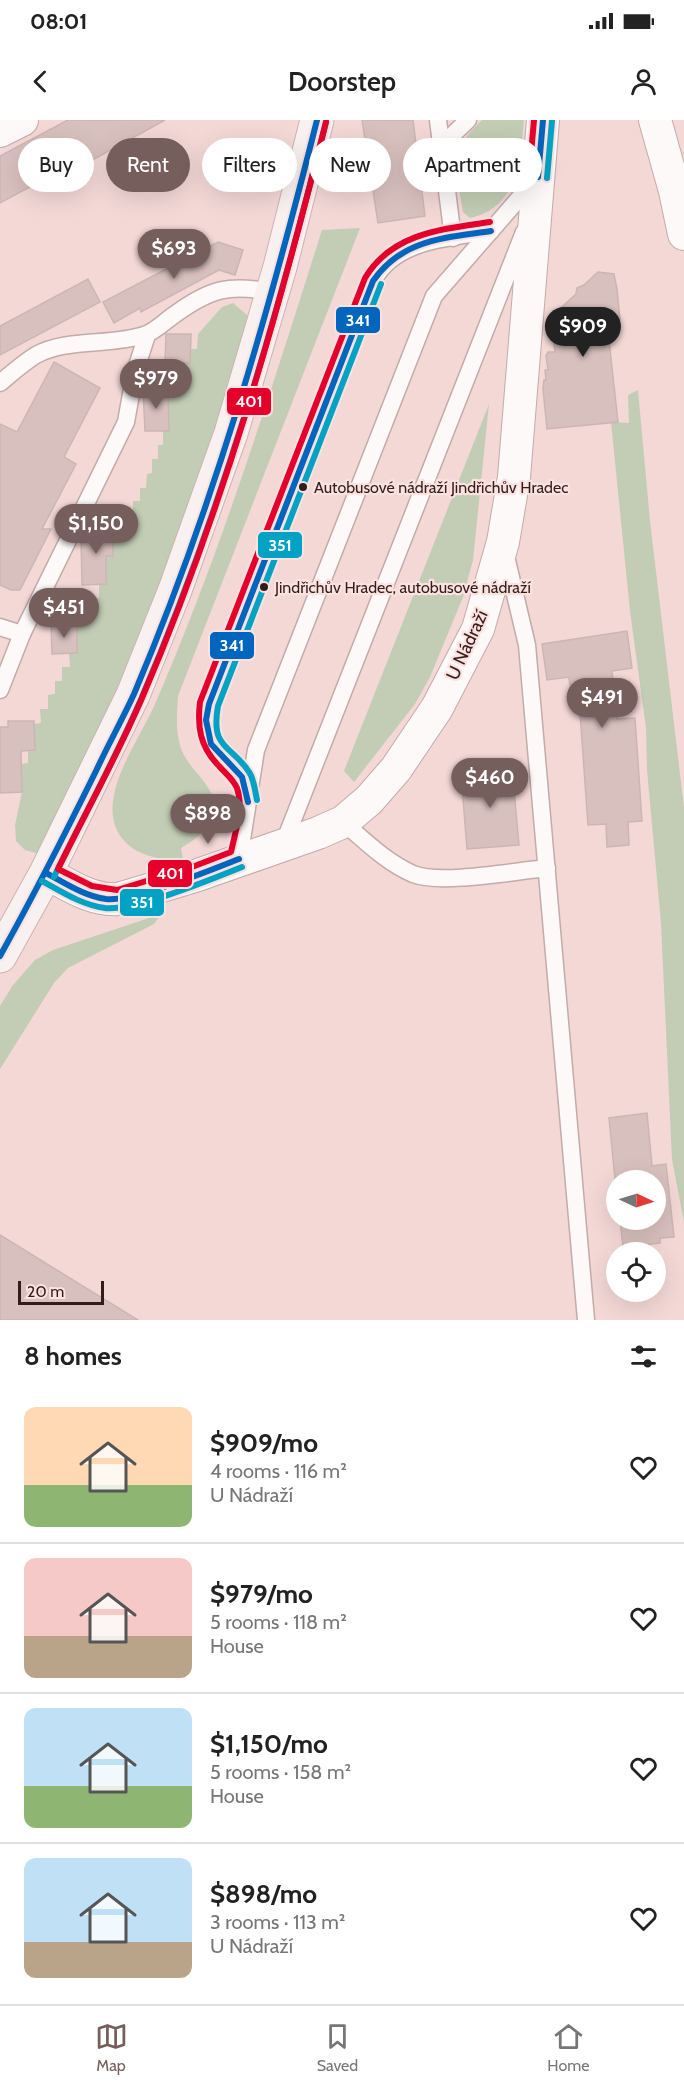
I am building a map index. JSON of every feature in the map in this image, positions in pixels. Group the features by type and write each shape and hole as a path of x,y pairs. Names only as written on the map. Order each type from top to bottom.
{"main road":[{"path":"0,956 46,873 133,695 175,590 231,433 273,292 317,120"}],"street":[{"path":"0,131 22,120"},
{"name":"U Nádraží","path":"541,138 543,120"},
{"path":"655,120 675,191 684,234"},
{"name":"U Nádraží","path":"46,873 90,896 105,900 118,899 195,876 343,822 369,800 396,769 437,708 478,629 502,542 514,477 537,192"}],"lane":[{"path":"438,120 440,138"},
{"path":"450,138 468,120"},
{"path":"447,192 453,238"},
{"path":"239,859 256,750 434,296 491,231 533,192"},
{"path":"283,845 488,328 536,192"},
{"path":"248,802 242,777 219,755 212,744 206,720 208,704 376,275 388,260 400,253 429,242 491,231"},
{"path":"0,383 38,354 79,344 111,343 147,335 192,302 213,292 234,287 273,292"},
{"path":"0,690 22,634 126,422 135,372 147,335"},
{"path":"502,542 527,645 586,1320"},
{"path":"0,627 22,634"},
{"path":"343,822 388,861 416,875 452,877 547,868"}],"green space":[{"path":"482,120 524,120 522,138 467,138"},
{"path":"460,192 508,192 498,204 486,213 470,218 463,212"},
{"path":"360,228 178,696 178,737 185,757 211,793 214,802 212,818 202,832 181,848 183,859 149,856 130,846 116,829 113,803 120,774 155,704 224,529 322,230"},
{"path":"233,303 247,315 250,329 222,430 123,689 43,855 25,850 16,841 15,825 22,792 21,764 28,763 28,750 35,750 34,724 41,723 40,709 48,709 48,695 55,694 55,681 62,681 62,667 70,667 69,653 77,653 77,625 85,625 85,611 92,611 92,598 99,598 99,585 106,584 106,556 113,556 113,542 120,542 120,529 127,528 126,515 133,515 133,501 140,501 140,488 146,488 147,474 152,473 152,459 158,459 158,445 163,445 163,431 169,431 168,390 175,390 175,376 182,376 182,363 190,349 197,349 198,334 222,307"},
{"path":"638,390 650,521 684,808 684,1222 672,1160 661,923 647,770 646,728 630,611 611,422 629,423 628,395"},
{"path":"489,404 473,560 463,597 430,677 415,704 354,782 344,771"},
{"path":"161,914 154,924 68,968 54,983 0,1069 0,1006 13,985 35,960 53,950"}],"building":[{"path":"68,120 165,120 132,138 106,138 106,153 94,159 94,138 34,138"},
{"path":"362,120 413,120 415,138 403,138 403,192 422,192 425,216 378,223 373,192 391,192 391,138 365,138"},
{"path":"18,146 18,192 20,192 0,203 0,156"},
{"path":"218,242 243,250 235,275 219,270 141,312 140,308 114,323 103,302"},
{"path":"598,272 614,274 617,289 620,320 607,322 618,422 547,429 543,389 544,380 546,380 545,370 548,370 546,356 548,352 555,352 551,317 576,294 577,288 584,285"},
{"path":"88,279 100,302 0,355 0,326"},
{"path":"166,334 191,334 190,363 165,364"},
{"path":"54,362 100,388 64,457 76,464 42,529 51,529 20,590 11,590 0,585 0,424 17,432"},
{"path":"143,389 168,389 169,431 145,431"},
{"path":"86,528 113,528 113,556 106,556 106,584 82,585 81,538"},
{"path":"51,624 77,624 77,653 52,654"},
{"path":"627,631 632,668 612,671 617,719 635,718 642,821 628,822 629,845 607,847 606,824 588,825 578,684 570,685 569,677 547,680 542,644"},
{"path":"8,721 34,721 35,750 21,751 22,792 0,793 0,727 8,727"},
{"path":"512,768 519,845 467,849 461,773"},
{"path":"647,1113 652,1166 666,1164 674,1237 660,1238 660,1242 622,1242 621,1230 666,1230 666,1170 614,1170 609,1118"},
{"path":"0,1235 138,1320 0,1320"}],"transit line":[{"name":"341","path":"0,956 134,694 163,624 237,410 279,266 317,120"},
{"name":"401","path":"532,138 534,120"},
{"name":"341","path":"541,138 543,120"},
{"name":"351","path":"547,178 552,121"},
{"name":"351","path":"54,877 132,720 197,557 267,341 326,122"},
{"name":"401","path":"326,122 288,269 246,414 198,557 142,698 58,869 92,886 117,890 192,867 231,852 238,820 239,795 233,782 213,759 204,744 199,720 200,702 365,278 376,263 389,251 404,242 436,231 490,222"},
{"name":"341","path":"248,802 242,777 211,744 206,720 209,704 373,281 397,256 411,249 441,239 491,231"},
{"name":"351","path":"257,800 249,772 220,739 216,720 218,706 381,284"},
{"name":"341","path":"46,873 90,895 118,899 153,891 239,859"},
{"name":"351","path":"42,881 88,904 118,908 154,900 242,867"}],"place":[{"name":"Autobusové nádraží Jindřichův Hradec","path":"303,487"},
{"name":"Jindřichův Hradec, autobusové nádraží","path":"264,587"}]}
